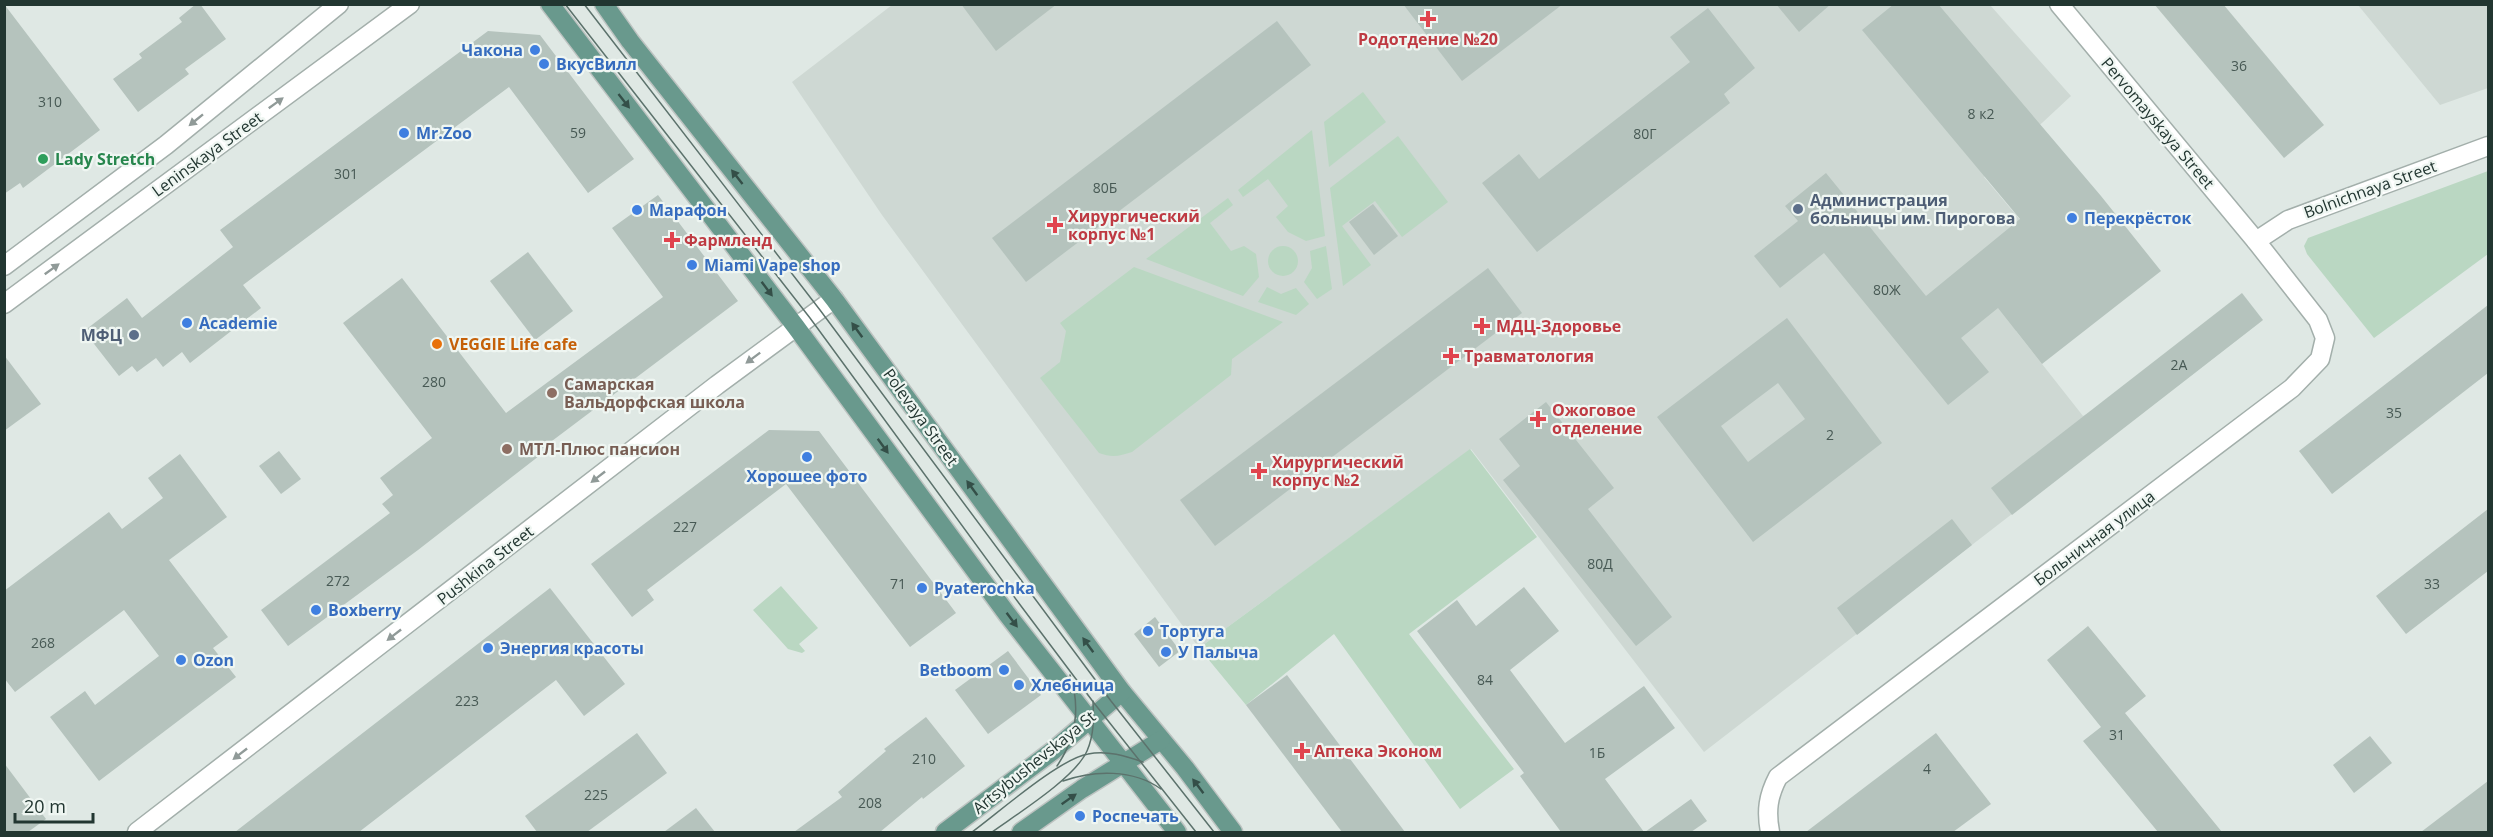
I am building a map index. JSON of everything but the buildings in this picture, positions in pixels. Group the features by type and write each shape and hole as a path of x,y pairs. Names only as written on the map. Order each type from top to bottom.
{"main road":[{"path":"550,4 796,327 1007,614 1177,832"},
{"name":"Polevaya Street","path":"604,4 637,50 834,299 1122,692 1233,832"},
{"name":"Artsybushevskaya St","path":"945,832 1053,750 1122,692"},
{"path":"1021,832 1082,789 1161,740"}],"street":[{"name":"Leninskaya Street","path":"4,266 166,145 339,4"},
{"name":"Leninskaya Street","path":"4,304 410,4"},
{"name":"Pervomayskaya Street","path":"2059,4 2256,241"},
{"name":"Bolnichnaya Street","path":"2256,241 2288,220 2488,146"},
{"name":"Больничная улица","path":"1770,832 1767,809 1771,789 1778,777 2292,388 2320,359 2325,338 2318,320 2256,241"},
{"name":"Pushkina Street","path":"137,832 834,299"}],"shaded area":[{"path":"892,5 1990,5 2071,96 1984,177 2074,284 2016,331 2083,416 2263,320 1704,752 1471,449 1199,648 882,215 792,82"},
{"path":"2358,5 2488,5 2488,88 2440,105"}],"green space":[{"path":"1363,92 1386,122 1329,167 1324,122"},
{"path":"1312,130 1325,236 1306,241 1288,232 1276,217 1288,206 1268,179 1243,197 1238,190"},
{"path":"1398,136 1448,202 1402,237 1375,201 1342,226 1371,265 1343,286 1330,188"},
{"path":"2488,171 2488,254 2374,338 2307,254 2304,246 2308,238"},
{"path":"1228,198 1233,205 1210,223 1231,251 1244,246 1256,254 1259,277 1243,296 1146,259"},
{"path":"1283,246 1293,251 1298,261 1293,271 1283,276 1273,271 1268,261 1273,251"},
{"path":"1326,246 1332,289 1317,299 1304,282 1312,268 1310,251"},
{"path":"1134,267 1283,322 1232,359 1231,375 1132,452 1108,456 1099,453 1040,378 1060,362 1066,331 1060,323"},
{"path":"1267,287 1281,294 1296,288 1309,304 1296,315 1258,302"},
{"path":"1470,449 1537,537 1409,634 1514,769 1460,809 1334,634 1246,705 1199,648"},
{"path":"781,586 818,628 799,644 805,651 802,653 788,649 753,610"}],"tram line":[{"path":"565,4 810,318 1021,606 1196,832"},
{"path":"584,4 820,310 1111,701 1214,832"},
{"path":"1057,766 1069,745 1075,722 1075,699 1070,675"},
{"path":"992,832 1071,773 1087,751 1091,739 1093,701"},
{"path":"972,832 1045,776 1076,758 1088,754 1109,753 1143,762"},
{"path":"1063,781 1087,775 1113,773 1138,778 1161,789"}],"place":[{"name":"Родотдение №20","path":"1428,19"},
{"name":"Чакона","path":"535,50"},
{"name":"ВкусВилл","path":"544,64"},
{"name":"Mr.Zoo","path":"404,133"},
{"name":"Lady Stretch","path":"43,159"},
{"name":"Администрация больницы им. Пирогова","path":"1798,209"},
{"name":"Марафон","path":"637,210"},
{"name":"Перекрёсток","path":"2072,218"},
{"name":"Хирургический корпус №1","path":"1055,225"},
{"name":"Фармленд","path":"672,240"},
{"name":"Miami Vape shop","path":"692,265"},
{"name":"Academie","path":"187,323"},
{"name":"МДЦ-Здоровье","path":"1482,326"},
{"name":"МФЦ","path":"134,335"},
{"name":"VEGGIE Life cafe","path":"437,344"},
{"name":"Травматология","path":"1451,356"},
{"name":"Самарская Вальдорфская школа","path":"552,393"},
{"name":"Ожоговое отделение","path":"1538,419"},
{"name":"МТЛ-Плюс пансион","path":"507,449"},
{"name":"Хорошее фото","path":"807,457"},
{"name":"Хирургический корпус №2","path":"1259,471"},
{"name":"Pyaterochka","path":"922,588"},
{"name":"Boxberry","path":"316,610"},
{"name":"Тортуга","path":"1148,631"},
{"name":"Энергия красоты","path":"488,648"},
{"name":"У Палыча","path":"1166,652"},
{"name":"Ozon","path":"181,660"},
{"name":"Betboom","path":"1004,670"},
{"name":"Хлебница","path":"1019,685"},
{"name":"Аптека Эконом","path":"1302,751"},
{"name":"Роспечать","path":"1080,816"}]}
